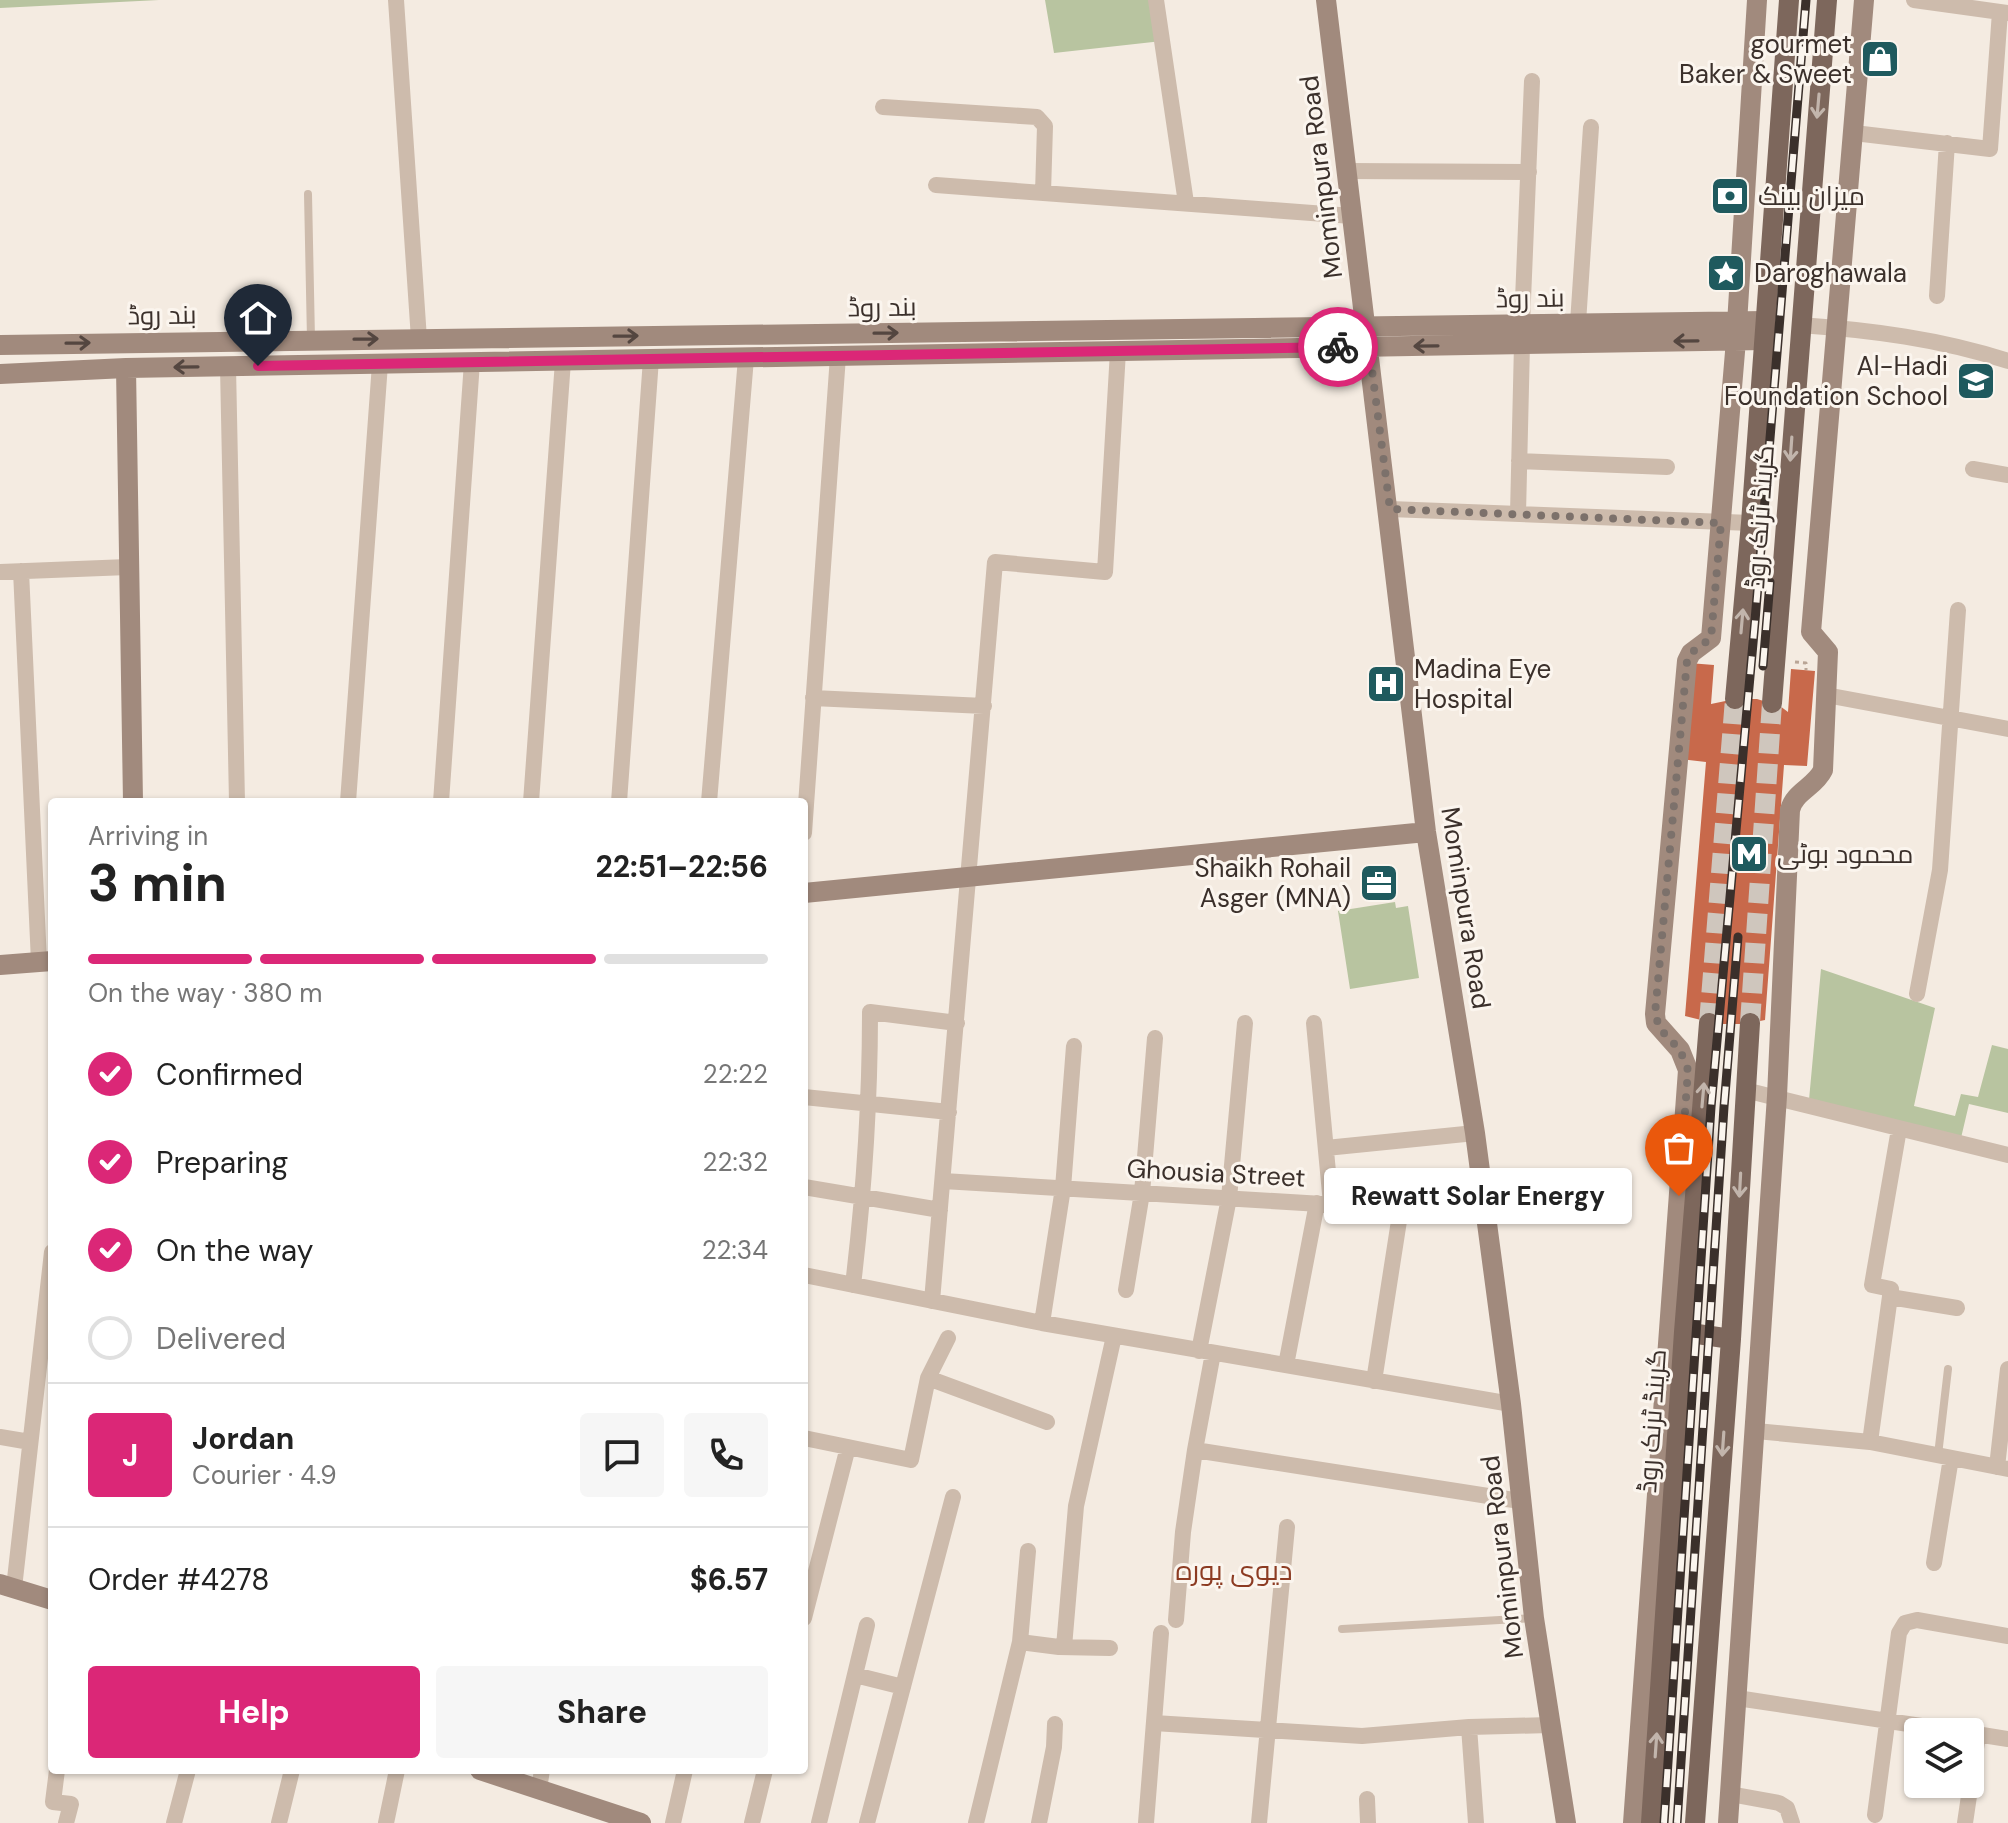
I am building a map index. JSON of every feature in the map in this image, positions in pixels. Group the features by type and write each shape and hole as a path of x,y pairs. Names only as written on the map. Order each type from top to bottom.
{"main road":[{"name":"گرینڈ ٹرنک روڈ","path":"1735,699 1789,0"},
{"name":"گرینڈ ٹرنک روڈ","path":"1772,703 1827,0"},
{"name":"گرینڈ ٹرنک روڈ","path":"1651,1823 1684,1332 1709,1023"},
{"path":"1695,1823 1731,1339 1750,1023"},
{"path":"1684,1332 1731,1339"}],"street":[{"path":"396,0 419,339"},
{"path":"1156,0 1186,203"},
{"name":"Mominpura Road","path":"1326,0 1390,509 1426,832 1475,1133 1511,1404 1534,1618 1566,1823"},
{"path":"1633,1823 1688,1070 1680,1050 1660,1029 1655,1014 1687,661 1691,653 1711,638 1736,331 1757,0"},
{"path":"1728,1823 1777,1096 1790,810 1794,799 1822,774 1828,652 1811,632 1864,0"},
{"path":"1854,133 1990,149 2004,13 1914,0"},
{"path":"1518,514 1532,81"},
{"path":"883,107 1037,117 1045,126 1043,193"},
{"path":"1578,323 1591,127"},
{"path":"1937,296 1947,143"},
{"path":"1347,171 1529,172"},
{"path":"936,185 1352,216"},
{"name":"بند روڈ","path":"0,374 126,368 1369,347 1522,334 1578,323 1736,331"},
{"path":"1800,325 1936,342 2008,361"},
{"name":"بند روڈ","path":"0,345 1365,326 1522,334 1765,330"},
{"path":"932,1301 995,562 1105,572 1118,351"},
{"path":"806,798 838,356"},
{"path":"709,798 746,358"},
{"path":"619,798 651,359"},
{"path":"531,798 563,361"},
{"path":"441,798 472,362"},
{"path":"348,798 380,364"},
{"path":"228,367 237,798"},
{"path":"126,368 133,798"},
{"path":"1519,461 1667,467"},
{"path":"1973,469 2008,475"},
{"path":"1390,509 1751,523"},
{"path":"0,572 128,567"},
{"path":"0,965 45,961 21,571"},
{"path":"1917,994 1940,870 1958,610"},
{"path":"1826,695 2008,729"},
{"path":"813,698 984,706"},
{"path":"808,893 1426,832"},
{"path":"853,1285 864,1197 870,1104 870,1012 957,1023"},
{"path":"1176,1620 1183,1532 1229,1198 1245,1023"},
{"path":"1286,1365 1324,1204 1326,1148 1314,1023"},
{"path":"1126,1290 1142,1193 1155,1038"},
{"path":"1042,1323 1063,1188 1074,1046"},
{"path":"1745,1090 2008,1155"},
{"path":"808,1097 949,1112"},
{"path":"1870,1442 1891,1289 1872,1285 1899,1129"},
{"path":"1326,1148 1475,1133"},
{"name":"Ghousia Street","path":"943,1181 1486,1214"},
{"path":"808,1188 940,1210"},
{"path":"1374,1381 1401,1208"},
{"path":"808,1276 1042,1323 1511,1404"},
{"path":"1890,1297 1957,1308"},
{"path":"48,1312 7,1586 48,1599"},
{"path":"1064,1647 1076,1506 1114,1336"},
{"path":"808,1439 911,1460 928,1378 948,1338"},
{"path":"1756,1431 1870,1442 2002,1468 2008,1369"},
{"path":"928,1378 1047,1422"},
{"path":"0,1437 30,1442"},
{"path":"808,1602 848,1447"},
{"path":"1195,1450 1520,1501"},
{"path":"1934,1563 1945,1457"},
{"path":"867,1823 953,1497"},
{"path":"1259,1823 1287,1527"},
{"path":"976,1823 1020,1642 1028,1551"},
{"path":"1875,1815 1899,1633 1905,1623 1917,1620 2008,1636"},
{"path":"819,1823 867,1625"},
{"path":"1146,1823 1161,1633"},
{"path":"1020,1642 1110,1648"},
{"path":"855,1675 903,1687"},
{"path":"1737,1698 1904,1724"},
{"path":"1154,1723 1362,1736 1469,1727 1550,1725"},
{"path":"1039,1823 1054,1747 1055,1724"},
{"path":"1469,1727 1476,1823"},
{"path":"1984,1735 2008,1739"},
{"path":"56,1774 53,1802 71,1804 66,1823"},
{"path":"174,1823 187,1774"},
{"path":"279,1823 291,1774"},
{"path":"386,1823 396,1774"},
{"path":"504,1774 540,1780 641,1823"},
{"path":"673,1823 684,1774"},
{"path":"752,1823 764,1774"},
{"path":"1730,1794 1779,1803 1787,1808 1792,1823"},
{"path":"1965,1823 1968,1798"},
{"path":"1367,1799 1368,1823"}],"lane":[{"path":"308,194 311,340"},
{"path":"1945,1457 1948,1369"},
{"path":"1342,1629 1534,1618"}],"green space":[{"path":"0,0 159,0 0,8"},
{"path":"1045,0 1156,0 1162,41 1054,53"},
{"path":"1395,902 1396,908 1408,906 1419,978 1350,989 1338,911"},
{"path":"1821,969 1935,1008 1914,1106 1955,1116 1961,1094 1978,1097 1992,1045 2008,1049 2008,1113 1969,1104 1961,1138 1809,1100"}],"building":[{"path":"1689,663 1714,665 1711,704 1757,699 1780,706 1788,712 1791,669 1815,671 1807,766 1784,765 1765,1020 1745,1024 1717,1024 1685,1016 1706,762 1680,759"}],"tunnel":[{"path":"1709,1023 1735,699"},
{"path":"1750,1023 1772,703"}],"railway":[{"path":"1664,1823 1711,1107 1806,0"},
{"path":"1763,666 1770,582"},
{"path":"1677,1823 1738,937"}],"way so far":[{"path":"1338,347 1369,347 1390,509 1721,523 1711,638 1691,653 1687,661 1655,1014 1656,1023 1680,1050 1688,1070 1679,1196"}],"place":[{"name":"gourmet Baker & Sweet","path":"1880,59"},
{"name":"میزان بینک","path":"1730,196"},
{"name":"Daroghawala","path":"1726,273"},
{"name":"Al-Hadi Foundation School","path":"1976,381"},
{"name":"Madina Eye Hospital","path":"1386,684"},
{"name":"محمود بوٹی","path":"1749,854"},
{"name":"Shaikh Rohail Asger (MNA)","path":"1379,883"},
{"name":"Rewatt Solar Energy","path":"1679,1196"}],"district":[{"name":"دیوی پورہ","path":"1234,1570"}],"route":[{"path":"258,366 1338,347"}]}
